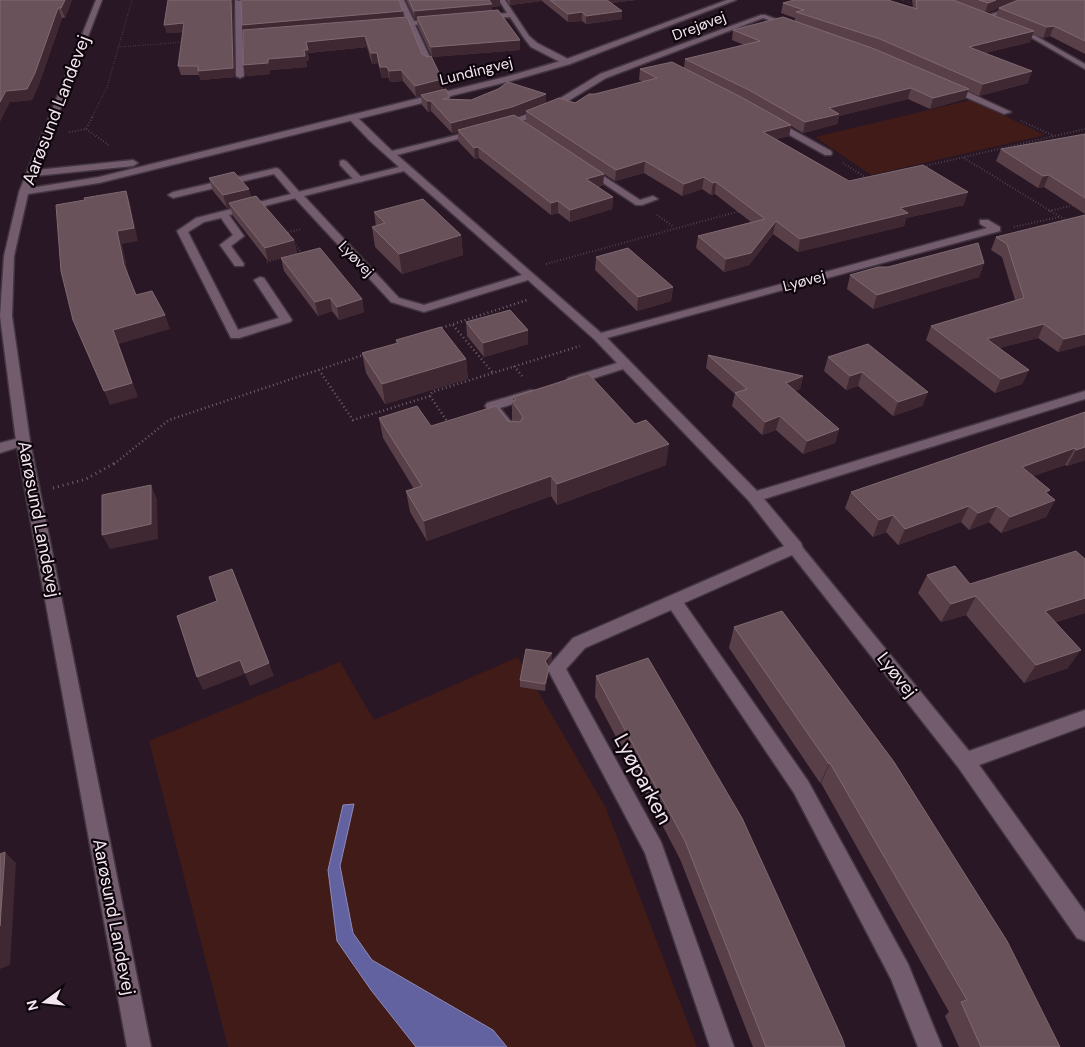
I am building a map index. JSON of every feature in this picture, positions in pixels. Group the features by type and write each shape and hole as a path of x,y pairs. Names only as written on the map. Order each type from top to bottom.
{"street":[{"name":"Aarøsund Landevej","path":"99,0 24,192 9,256 6,316 23,441 139,1047"},
{"path":"401,0 429,64"},
{"path":"502,0 534,45 566,62"},
{"name":"Lundingvej","path":"24,192 98,180 189,156 508,79 566,62 733,0"},
{"path":"1014,0 1024,4"},
{"path":"984,17 1031,0"},
{"path":"238,2 240,76"},
{"path":"976,14 1001,24"},
{"path":"476,18 512,15"},
{"name":"Drejøvej","path":"497,126 520,123 547,110 604,76 763,16 796,28"},
{"path":"383,26 448,20"},
{"path":"1009,27 1034,37 1081,61 1085,67"},
{"path":"239,37 248,36"},
{"name":"Drejøvej","path":"652,58 660,62"},
{"path":"940,82 1006,112"},
{"name":"Lyøvej","path":"352,117 390,154 599,337 754,497 965,761 1085,930"},
{"path":"768,119 828,153"},
{"path":"390,154 487,128"},
{"name":"Lundingvej","path":"30,174 189,156"},
{"path":"343,164 359,180"},
{"path":"582,165 639,203 652,199"},
{"path":"260,280 286,320 235,335 182,232 200,220 406,168"},
{"name":"Lyøvej","path":"173,195 276,171 395,300 424,309 527,273"},
{"path":"223,214 239,236 225,245 239,264"},
{"path":"984,222 996,229"},
{"name":"Lyøvej","path":"599,337 996,229"},
{"path":"563,384 626,364"},
{"path":"515,437 492,406 540,391"},
{"path":"754,497 1085,395"},
{"path":"0,448 23,441"},
{"name":"Lyøparken","path":"722,1047 654,850 556,668 579,643 675,603 796,548"},
{"path":"675,603 801,787 900,972 930,1047"},
{"path":"965,761 1085,718"}],"path":[{"path":"45,137 86,128 107,87 132,0"},
{"path":"118,47 187,42"},
{"path":"1006,112 1055,136"},
{"path":"916,168 1085,129"},
{"path":"828,153 868,179 858,181"},
{"path":"963,158 1069,222"},
{"path":"1048,211 1076,205"},
{"path":"527,273 675,228 742,210"},
{"path":"996,229 1061,217"},
{"path":"239,264 249,267 302,253 280,227"},
{"path":"435,331 549,292"},
{"path":"453,325 493,373"},
{"path":"319,370 353,420 430,396 432,392 586,344 599,337"},
{"path":"34,493 86,478 109,468 170,420 372,352"},
{"path":"514,366 540,391"},
{"path":"430,396 451,426"}],"shaded area":[{"path":"971,100 1045,135 871,175 815,137"},
{"path":"518,657 606,808 697,1047 228,1047 149,741 340,662 374,720"},
{"path":"354,804 340,866 353,933 372,960 493,1030 507,1047 416,1047 371,990 337,941 328,870 343,805"}],"building":[{"path":"0,0 65,0 61,8 58,8 35,73 27,89 6,91 0,102"},
{"path":"168,0 231,0 233,68 198,71 198,66 178,66 184,23 164,25"},
{"path":"241,0 399,0 403,11 242,25"},
{"path":"409,0 489,0 492,4 414,11"},
{"path":"550,0 607,0 622,11 586,16 582,12 568,14"},
{"path":"794,0 888,0 917,9 916,0 953,0 1034,31 969,47 1032,71 983,84 880,39 796,12 804,10 783,3"},
{"path":"979,0 996,0 988,3"},
{"path":"1018,0 1085,0 1085,41 1054,26 1047,27 999,8"},
{"path":"498,10 520,40 431,47 417,17"},
{"path":"407,17 422,54 427,57 431,56 442,79 415,86 401,70 389,71 387,67 380,67 377,53 371,53 365,36 306,42 308,50 304,50 305,56 268,59 268,63 243,65 243,30"},
{"path":"783,17 872,48 969,89 933,98 911,88 829,108 839,114 805,122 749,90 685,59 760,41 733,30"},
{"path":"672,62 791,125 763,132 849,181 923,165 968,192 900,208 908,213 800,239 776,221 751,253 726,259 698,236 765,219 716,182 713,183 704,177 684,184 645,161 616,170 526,111 559,98 575,103 589,94 657,78 640,69"},
{"path":"508,82 546,94 512,107 451,123 431,101 427,101 421,95 446,89 450,97 443,99 471,100 498,89"},
{"path":"514,115 604,174 586,179 613,197 570,210 558,201 551,203 478,147 474,148 458,130"},
{"path":"1085,134 1085,198 1049,175 1043,176 1001,149"},
{"path":"234,172 249,189 223,195 209,178"},
{"path":"126,191 134,228 117,231 124,265 136,295 152,291 165,315 113,330 132,383 104,391 73,320 61,271 56,205"},
{"path":"256,196 294,240 265,248 229,203"},
{"path":"423,199 461,235 399,254 372,227 385,223 374,212"},
{"path":"1085,215 1085,334 1064,339 1044,324 987,339 1029,370 1001,379 931,326 1024,298 1007,244 996,237"},
{"path":"978,243 984,263 877,295 850,275 878,267 888,267"},
{"path":"320,248 362,299 337,307 330,298 315,302 281,258"},
{"path":"628,248 673,287 638,297 596,257"},
{"path":"510,310 528,330 483,343 466,322"},
{"path":"441,327 466,359 382,384 362,353 398,343 396,340"},
{"path":"868,344 928,392 898,402 862,372 850,376 828,357"},
{"path":"708,355 803,376 786,383 839,429 807,441 780,416 765,422 735,393 747,389"},
{"path":"588,373 635,424 646,420 669,444 557,484 551,476 424,521 406,491 422,486 379,418 417,406 431,426 496,406 508,421 520,422 523,417 512,401 516,400 513,397"},
{"path":"1085,412 1085,447 1076,450 1075,448 1022,467 1050,490 1045,492 1055,500 1010,517 997,506 978,513 969,506 905,529 893,515 879,520 851,492"},
{"path":"151,485 151,524 102,535 102,495"},
{"path":"1076,551 1085,559 1085,598 1045,611 1081,650 1036,665 976,596 951,604 927,575 955,566 970,584"},
{"path":"232,569 269,663 245,673 240,660 197,677 177,616 217,601 209,577"},
{"path":"782,611 894,762 1007,941 1060,1047 981,1047 961,1002 967,1000 830,763 734,627"},
{"path":"526,649 552,653 545,661 549,668 545,684 520,680"},
{"path":"648,658 742,818 845,1047 766,1047 685,841 596,676"},
{"path":"5,852 0,926 0,854"}]}
